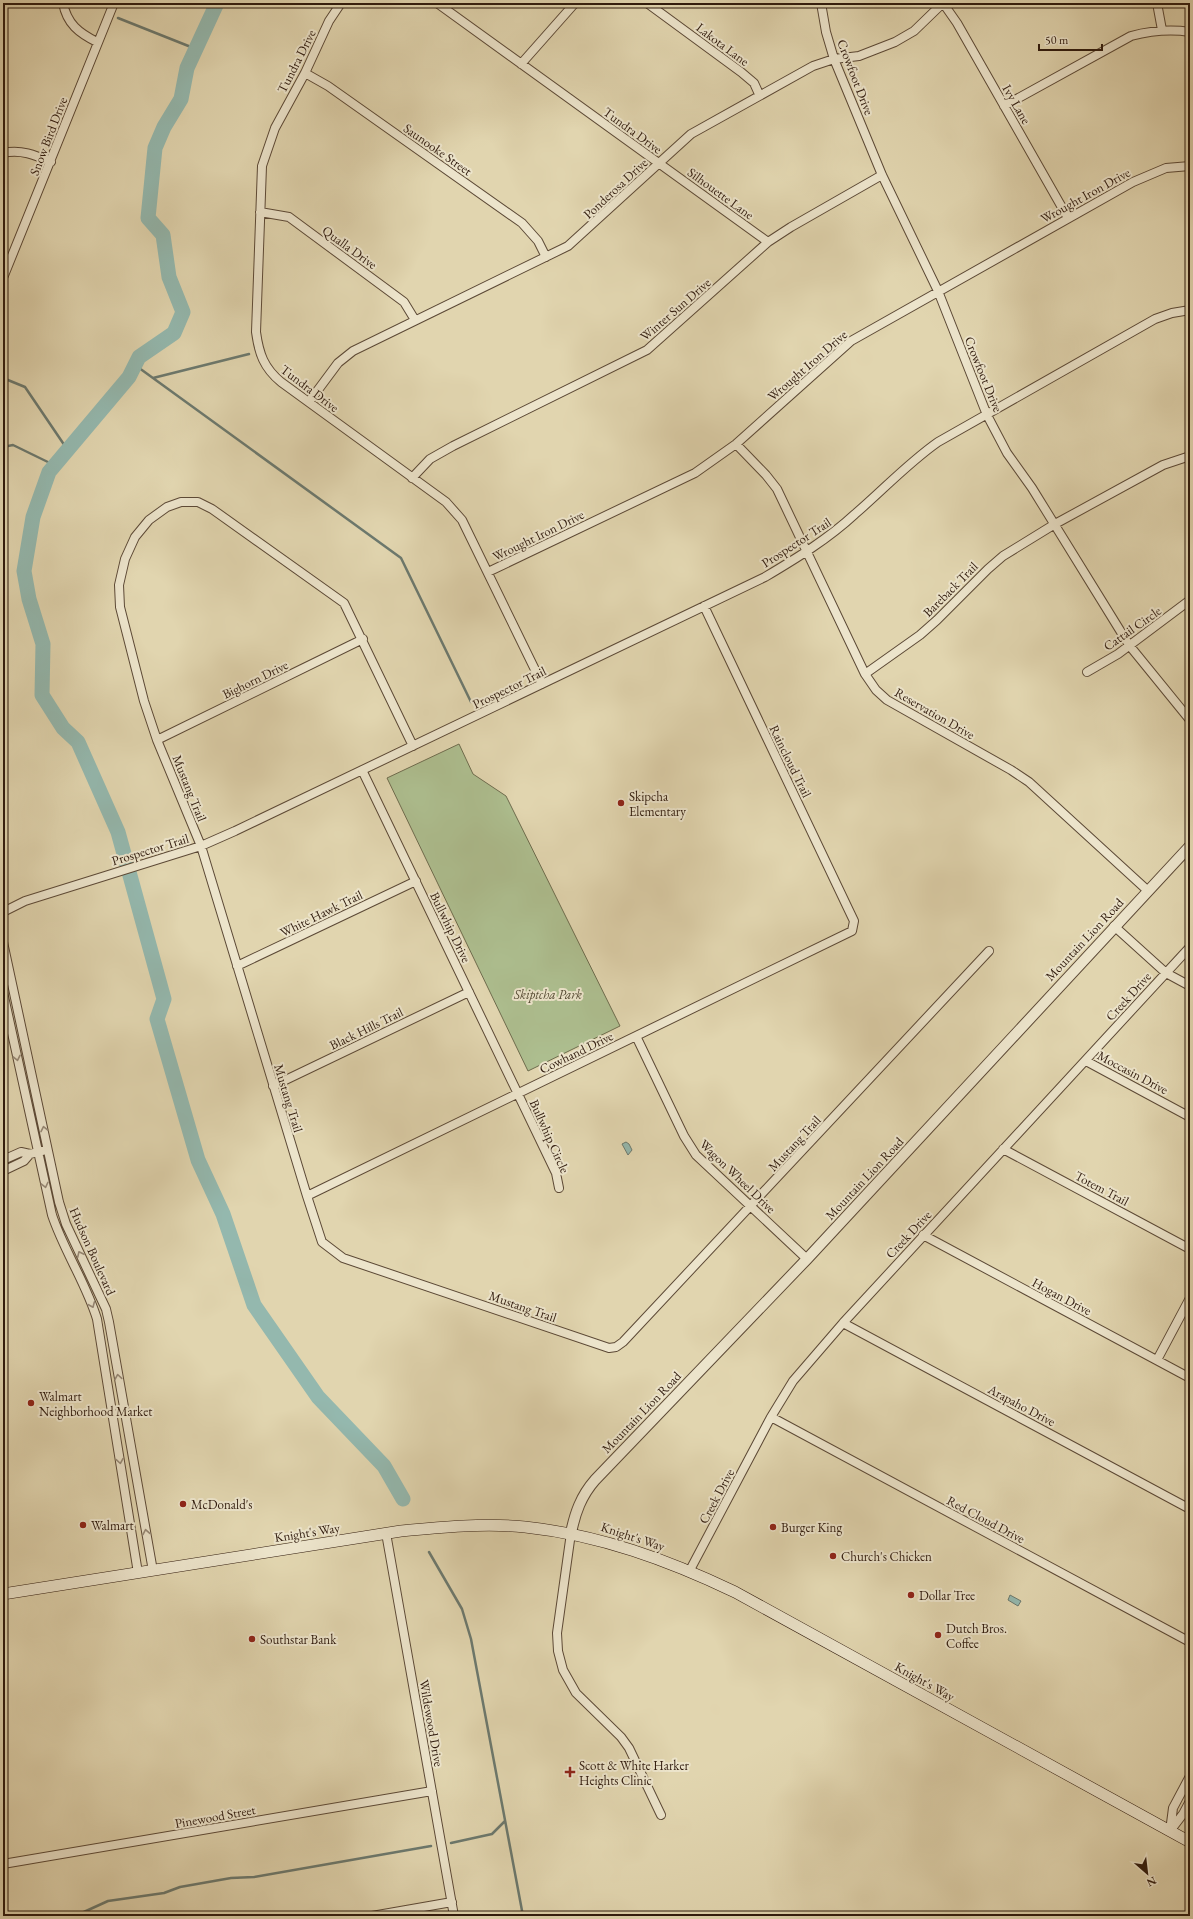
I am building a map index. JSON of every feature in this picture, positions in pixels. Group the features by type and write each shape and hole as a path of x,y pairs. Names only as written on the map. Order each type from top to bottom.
{"main road":[{"name":"Knight's Way","path":"3,1594 386,1533 432,1528 494,1526 524,1527 571,1534 628,1548 690,1570 735,1592 1190,1842"}],"street":[{"path":"63,3 69,21 76,29 97,42"},
{"name":"Snow Bird Drive","path":"3,278 114,3"},
{"name":"Tundra Drive","path":"341,3 329,21 305,73 275,128 262,166 256,332 259,352 264,364 271,374 454,510 462,520 542,684"},
{"name":"Tundra Drive","path":"437,3 660,163"},
{"path":"521,64 575,3"},
{"name":"Lakota Lane","path":"647,3 741,72 754,83 759,94"},
{"name":"Crowfoot Drive","path":"821,3 826,32 834,59 882,175 938,291 987,415 1007,453 1055,524 1129,645 1190,720"},
{"name":"Ponderosa Drive","path":"309,402 324,379 338,363 374,339 568,246 580,237 691,134 759,94 813,66 834,59 859,56 895,42 914,31 943,3"},
{"name":"Ivy Lane","path":"943,3 957,24 1068,218"},
{"path":"1157,3 1162,30"},
{"path":"1004,106 1115,44 1146,32 1162,30 1190,32"},
{"name":"Saunooke Street","path":"305,73 328,86 522,223 538,241 546,257"},
{"path":"3,152 13,150 29,153 51,162"},
{"name":"Silhouette Lane","path":"660,163 768,242"},
{"name":"Wrought Iron Drive","path":"488,572 695,473 736,444 851,341 1068,218 1148,175 1166,168 1190,166"},
{"name":"Winter Sun Drive","path":"412,478 430,459 447,449 647,350 768,242 797,223 882,175"},
{"name":"Qualla Drive","path":"260,212 289,217 404,302 415,320"},
{"name":"Prospector Trail","path":"3,912 25,901 106,875 148,864 201,846 765,577 807,552 855,514 920,454 1155,319 1172,313 1190,310"},
{"name":"Reservation Drive","path":"736,444 766,475 777,489 865,674 876,690 886,700 1011,770 1029,782 1147,890"},
{"name":"Bareback Trail","path":"865,674 920,635 1003,556 1055,524 1163,464 1190,456"},
{"name":"Mustang Trail","path":"413,746 363,639 344,603 212,509 198,502 181,502 167,507 149,520 135,537 125,559 119,585 120,607 144,701 157,740 201,846 273,1086 322,1242 343,1258 609,1348 616,1347 623,1342 752,1206 989,951"},
{"name":"Cattail Circle","path":"1087,672 1118,654 1190,600"},
{"name":"Raincloud Trail","path":"704,606 854,921 854,926"},
{"name":"Bighorn Drive","path":"157,740 363,639"},
{"name":"Bullwhip Drive","path":"362,770 518,1094"},
{"name":"Mountain Lion Road","path":"571,1534 576,1511 584,1492 807,1259 1147,890 1190,846"},
{"name":"White Hawk Trail","path":"237,966 416,881"},
{"name":"Cowhand Drive","path":"307,1196 852,930 854,926"},
{"path":"1114,926 1166,973 1190,986"},
{"name":"Hudson Boulevard","path":"3,942 59,1202 66,1224 106,1309 127,1434 153,1571"},
{"name":"Creek Drive","path":"690,1570 771,1417 793,1381 843,1323 923,1235 1086,1061 1190,947"},
{"name":"Hudson Boulevard","path":"3,992 34,1153 52,1215 65,1249 95,1310 104,1353 138,1573"},
{"name":"Black Hills Trail","path":"273,1086 469,992"},
{"name":"Wagon Wheel Drive","path":"636,1036 689,1145 696,1155 807,1259"},
{"name":"Moccasin Drive","path":"1086,1061 1190,1117"},
{"name":"Bullwhip Circle","path":"518,1094 556,1173 559,1188"},
{"name":"Totem Trail","path":"1003,1149 1190,1249"},
{"path":"3,1160 21,1152 34,1153 48,1150"},
{"path":"3,1171 34,1153"},
{"name":"Hogan Drive","path":"923,1235 1190,1378"},
{"path":"1157,1360 1190,1298"},
{"name":"Arapaho Drive","path":"843,1323 1190,1509"},
{"path":"104,1353 114,1352"},
{"name":"Red Cloud Drive","path":"771,1417 1190,1642"},
{"path":"116,1436 127,1434"},
{"path":"126,1497 139,1494"},
{"name":"Wildewood Drive","path":"386,1533 454,1916"},
{"path":"571,1534 556,1633 558,1651 564,1670 576,1693 621,1737 629,1748 661,1815"},
{"path":"1170,1831 1173,1808 1190,1776"},
{"name":"Pinewood Street","path":"3,1864 432,1791"},
{"path":"1170,1831 1183,1814 1190,1801"},
{"path":"372,1916 452,1902"}],"green space":[{"name":"Skiptcha Park","path":"459,744 473,774 506,796 620,1026 528,1071 387,778"}],"water":[{"path":"626,1142 632,1150 628,1155 622,1144"},
{"path":"1010,1595 1021,1601 1018,1606 1008,1600"}],"waterway":[{"path":"217,3 187,68 181,99 164,127 155,148 148,218 163,235 169,277 183,312 174,333 139,357 129,377 49,472 33,517 24,571 29,599 43,644 42,695 63,728 78,742 118,832 164,999 157,1019 198,1160 223,1214 254,1305 318,1397 384,1466 403,1499"},
{"path":"118,18 196,49"},
{"path":"153,378 249,354"},
{"path":"135,365 401,558 471,702"},
{"path":"3,378 25,387 67,449"},
{"path":"3,447 13,445 54,465"},
{"path":"429,1552 462,1609 471,1639 523,1916"},
{"path":"451,1843 492,1834 505,1821"},
{"path":"75,1916 108,1901 164,1893 180,1887 231,1878 254,1877 431,1846"}],"place":[{"name":"Skipcha Elementary","path":"621,803"},
{"name":"Walmart Neighborhood Market","path":"31,1403"},
{"name":"McDonald's","path":"183,1504"},
{"name":"Walmart","path":"83,1525"},
{"name":"Burger King","path":"773,1527"},
{"name":"Church's Chicken","path":"833,1556"},
{"name":"Dollar Tree","path":"911,1595"},
{"name":"Dutch Bros. Coffee","path":"938,1635"},
{"name":"Southstar Bank","path":"252,1639"},
{"name":"Scott & White Harker Heights Clinic","path":"570,1772"}]}
